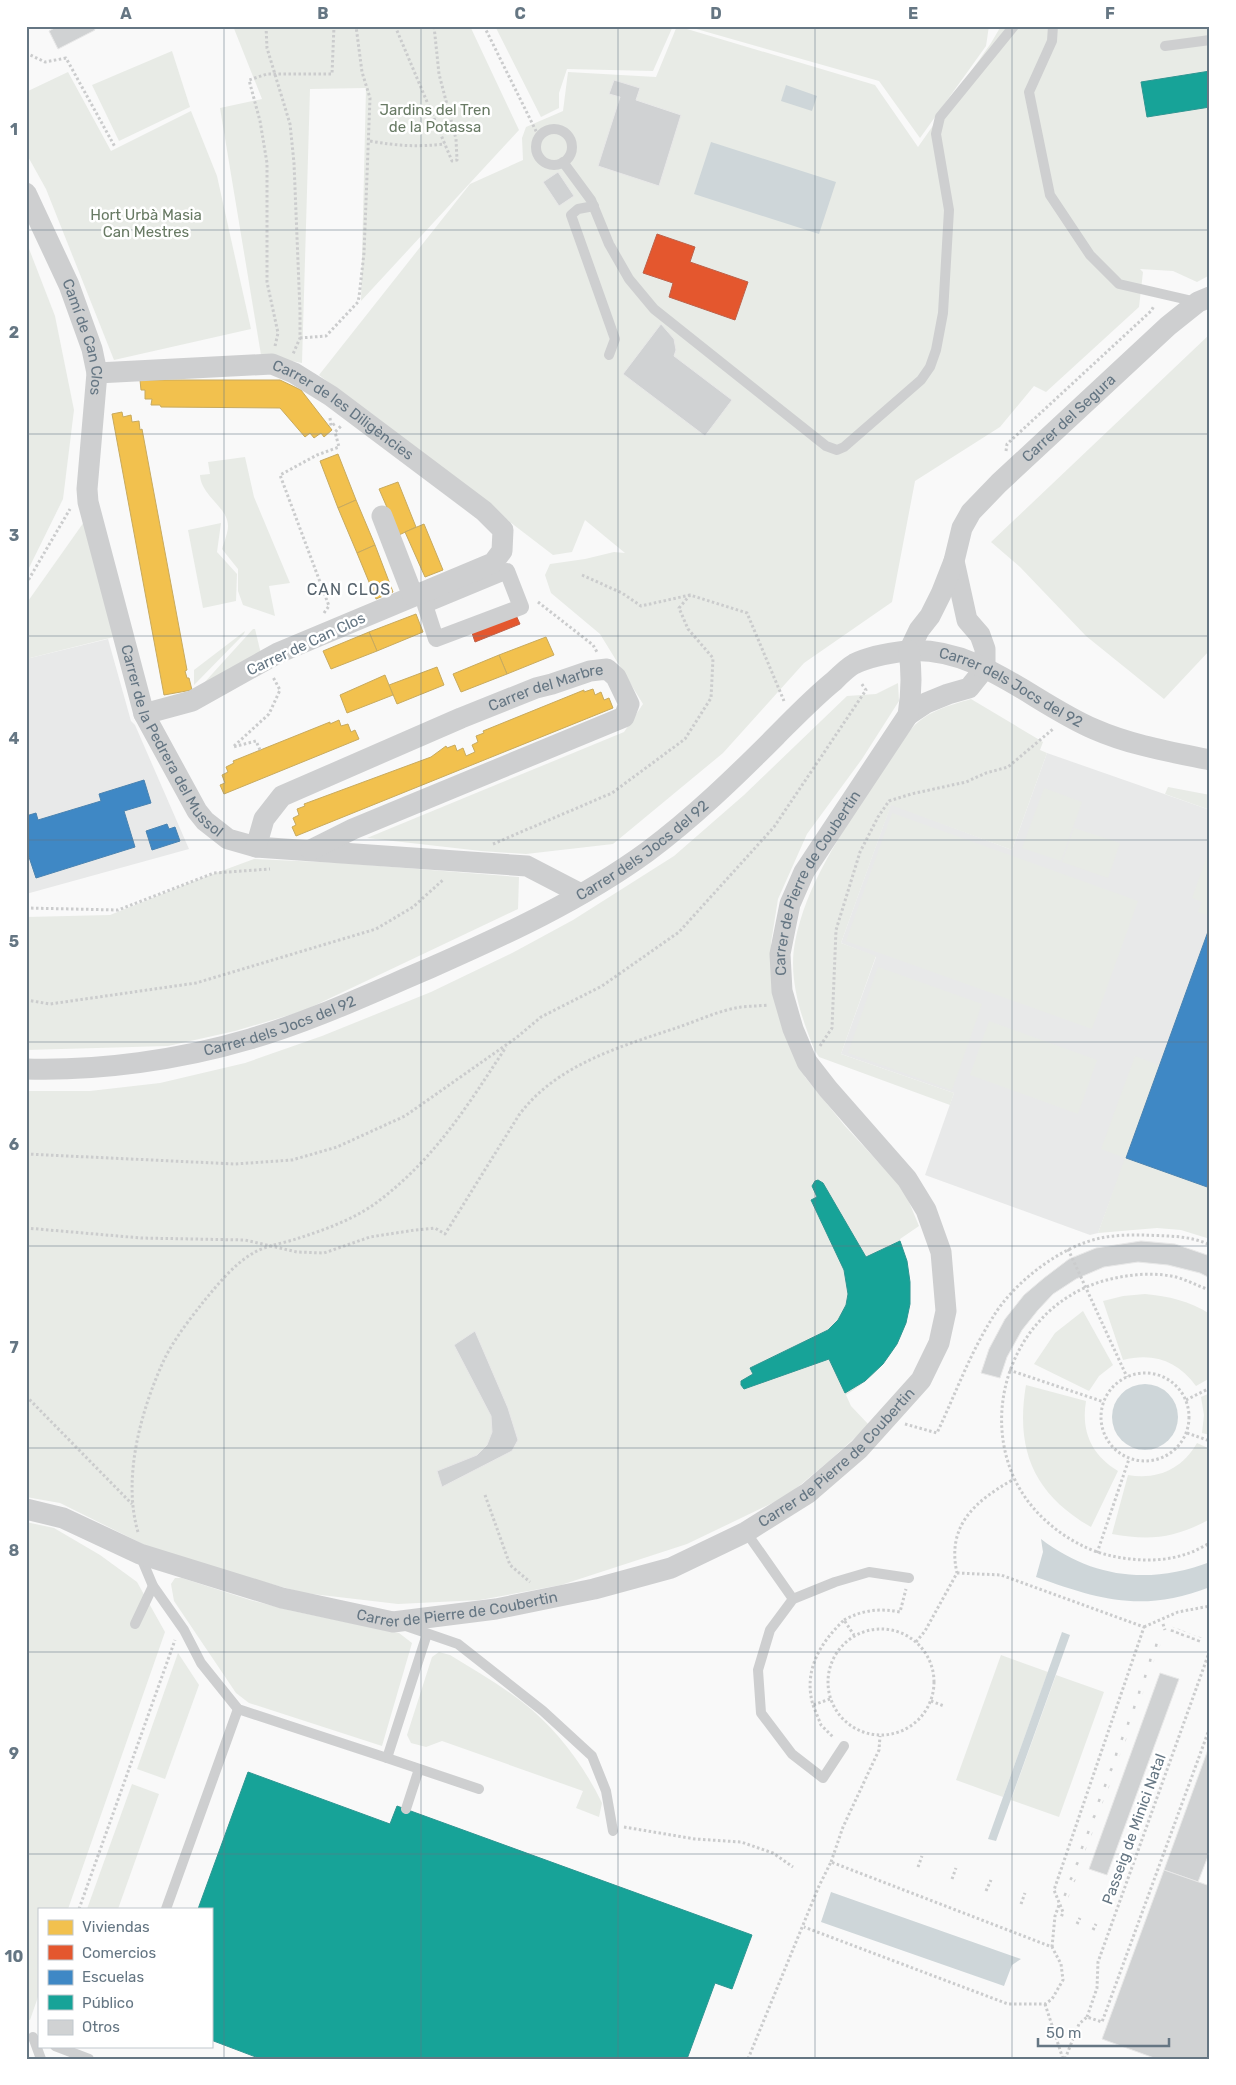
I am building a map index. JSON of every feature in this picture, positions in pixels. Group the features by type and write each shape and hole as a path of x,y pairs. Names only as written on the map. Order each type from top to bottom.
{"street":[{"name":"Camí de Can Clos","path":"26,193 69,284 92,349 97,373 87,489"},
{"name":"Carrer del Segura","path":"909,651 919,630 930,616 954,561 962,528 971,512 999,483 1168,326 1204,299"},
{"name":"Carrer de les Diligències","path":"97,373 272,364 294,373 330,396 484,511 503,530"},
{"name":"Carrer de la Pedrera del Mussol","path":"87,489 88,502 144,714 197,811 228,839 256,847 527,866 581,894"},
{"path":"382,516 413,596"},
{"name":"Carrer de Can Clos","path":"144,714 192,701 278,653 494,562 502,551 503,530"},
{"name":"Carrer del Segura","path":"954,561 967,620 980,635 983,642 985,668"},
{"path":"507,571 521,607 436,639 425,605 507,571"},
{"path":"930,616 952,615 967,620"},
{"name":"Carrer de Pierre de Coubertin","path":"26,1509 63,1518 282,1598 393,1622 496,1609 594,1589 671,1568 746,1532 808,1493 859,1449 921,1380 939,1343 946,1311 941,1252 926,1210 907,1179 828,1089 807,1062 793,1029 782,991 780,954 790,904 804,872 908,714 912,674 909,651"},
{"name":"Carrer dels Jocs del 92","path":"26,1069 59,1070 174,1058 252,1039 340,1007 541,917 646,852 710,801 816,696 853,664 882,654 932,651 960,658 1002,677 1069,717 1094,729 1121,739 1210,760"},
{"path":"908,714 948,694 969,688 985,668"},
{"name":"Carrer del Marbre","path":"256,847 264,819 282,796 460,718 536,688 590,671 607,669 616,677 629,704 624,717 353,829 308,851"},
{"path":"912,674 928,690 948,694"}],"lane":[{"path":"563,162 594,206 609,244 630,279 654,308 826,446 836,450 844,447 922,380 930,367 936,350 943,313 949,210 936,134 940,117 1014,26"},
{"path":"1053,26 1052,41 1029,92 1050,195 1090,255 1119,284 1161,294 1204,299"},
{"path":"1164,46 1210,40"},
{"path":"560,129 569,136 572,148 568,158 563,162 552,165 541,159 536,148 539,137 548,130 560,129"},
{"path":"594,206 578,209 571,215 615,339 609,355"},
{"path":"746,1532 793,1599"},
{"path":"140,1546 153,1586 184,1630 201,1663 238,1708 479,1789"},
{"path":"840,1743 823,1778 792,1754 761,1713 758,1670 770,1630 793,1599 834,1582 869,1572 909,1578"},
{"path":"135,1624 153,1586"},
{"path":"393,1622 458,1644 543,1711 592,1756 606,1790 614,1828"},
{"path":"387,1758 427,1634"},
{"path":"166,1908 238,1708"},
{"path":"406,1809 419,1769"},
{"path":"33,2037 40,2059"},
{"path":"60,2048 89,2059"}],"path":[{"path":"266,26 267,48 290,124 300,338 294,354 272,364"},
{"path":"272,364 278,333 267,282 267,163 260,121 249,80 266,74 332,74 334,26"},
{"path":"300,338 326,336 358,302 364,253 370,140 370,98 362,72 356,26"},
{"path":"395,26 452,161 457,160 456,139 439,74 434,26"},
{"path":"484,26 539,137"},
{"path":"26,52 45,62 66,58 115,147"},
{"path":"370,140 401,146 420,147 445,144"},
{"path":"1006,452 1007,444 1151,311 1161,294"},
{"path":"323,614 329,606 280,476 317,456 339,447 334,432"},
{"path":"26,584 72,505"},
{"path":"582,575 622,594 641,606 690,595 747,613 786,704"},
{"path":"487,847 612,793 684,739 711,698 713,658 688,629 679,608 690,595"},
{"path":"535,598 539,604 594,645 607,669"},
{"path":"260,750 256,741 233,747 269,714 280,690 271,674"},
{"path":"26,1154 235,1164 292,1160 337,1147 405,1116 507,1044 541,1017 602,986 679,932 774,827 866,690 861,683"},
{"path":"819,1048 832,1028 836,930 860,852 878,817 890,802 911,794 966,782 986,773 1008,767 1053,729"},
{"path":"26,908 118,910 214,873 272,868"},
{"path":"26,1000 50,1004 196,984 376,929 413,907 445,878"},
{"path":"26,1228 141,1238 245,1240 297,1252 324,1252 370,1237 436,1228 445,1234 531,1098 571,1069 621,1046 740,1007 769,1005"},
{"path":"140,1546 132,1504 132,1479 140,1429 152,1389 165,1359 190,1321 223,1278 256,1251 300,1238 358,1215 403,1182 444,1138 507,1044"},
{"path":"900,1423 936,1433 993,1316 1017,1287 1043,1265 1068,1249 1100,1238 1132,1235 1170,1236 1210,1245"},
{"path":"1068,1249 1127,1377"},
{"path":"1210,1290 1171,1276 1127,1275 1085,1287 1053,1307 1026,1335 1009,1370 1001,1406 1003,1443 1014,1479 1035,1511 1063,1536 1097,1553 1141,1561 1185,1555 1210,1543"},
{"path":"1009,1370 1104,1402"},
{"path":"1140,1373 1161,1376 1179,1388 1186,1400 1190,1422 1187,1433 1175,1450 1157,1460 1143,1462 1129,1459 1117,1452 1108,1442 1103,1429 1101,1416 1104,1402 1109,1392 1117,1383 1127,1377 1140,1373"},
{"path":"1186,1400 1210,1388"},
{"path":"26,1396 132,1504"},
{"path":"1187,1433 1210,1441"},
{"path":"1097,1553 1129,1459"},
{"path":"916,1642 925,1631 957,1573 954,1561 956,1541 960,1526 967,1514 991,1492 1014,1479"},
{"path":"485,1495 510,1565 537,1588"},
{"path":"957,1573 1001,1575 1144,1628 1178,1612 1210,1606"},
{"path":"840,1743 821,1725 813,1705 810,1695 813,1666 824,1641 844,1620 865,1611 900,1612 909,1578"},
{"path":"844,1620 854,1636"},
{"path":"1163,1624 1164,1631 1168,1626"},
{"path":"1172,1632 1174,1627"},
{"path":"1061,1918 1064,1912 1054,1890 1144,1628"},
{"path":"870,1629 888,1629 905,1634 916,1642 929,1658 934,1675 931,1701 916,1722 901,1732 880,1736 867,1734 851,1726 838,1714 830,1699 827,1681 831,1663 840,1647 854,1636 870,1629"},
{"path":"1177,1634 1179,1629"},
{"path":"1182,1636 1184,1631"},
{"path":"1188,1638 1189,1633"},
{"path":"79,1908 178,1635"},
{"path":"1193,1640 1194,1635"},
{"path":"1198,1642 1200,1637"},
{"path":"1155,1645 1160,1646"},
{"name":"Passeig de Minici Natal","path":"1064,2059 1079,2024 1087,2017 1097,1988 1098,1962 1210,1650"},
{"path":"813,1705 830,1699"},
{"path":"931,1701 944,1706"},
{"path":"1087,2017 1102,2022 1210,1727"},
{"path":"748,2059 831,1862 843,1827 879,1750 880,1736"},
{"path":"1121,1738 1126,1740"},
{"path":"1115,1754 1120,1755"},
{"path":"1110,1769 1114,1771"},
{"path":"1104,1785 1109,1787"},
{"path":"1098,1800 1103,1802"},
{"path":"1092,1816 1097,1818"},
{"path":"614,1828 695,1840 741,1842 773,1853 793,1867"},
{"path":"1087,1832 1092,1834"},
{"path":"1081,1847 1086,1849"},
{"path":"918,1867 922,1856"},
{"path":"831,1862 1052,1947"},
{"path":"1076,1863 1080,1865"},
{"path":"952,1879 956,1868"},
{"path":"1070,1878 1074,1881"},
{"path":"986,1891 991,1880"},
{"path":"1021,1904 1025,1892"},
{"path":"1064,1894 1069,1896"},
{"path":"804,1927 1008,2004 1046,2004 1063,1980 1061,1964 1052,1947 1055,1916 1059,1905"},
{"path":"1077,1924 1080,1918"},
{"path":"1094,1930 1096,1924"},
{"path":"1046,2004 1064,2059"}],"shaded area":[{"path":"786,85 817,96 812,111 781,101"},
{"path":"711,142 836,182 819,234 694,194"},
{"path":"108,639 131,721 135,725 189,849 26,894 26,659"},
{"path":"1047,753 1210,810 1210,1188 1126,1158 1098,1233 1090,1235 925,1175 954,1093 841,1054 876,957 841,943 891,804 1012,850"},
{"path":"1145,1384 1157,1387 1168,1394 1175,1405 1178,1417 1175,1429 1168,1440 1157,1447 1145,1450 1133,1447 1122,1440 1115,1429 1112,1417 1115,1405 1122,1394 1133,1387"},
{"path":"1041,1539 1060,1552 1080,1562 1122,1574 1165,1574 1210,1562 1210,1587 1164,1600 1142,1601 1122,1600 1081,1592 1036,1577 1043,1552"},
{"path":"1062,1632 1070,1635 996,1841 988,1839"},
{"path":"831,1892 1021,1959 1012,1965 1004,1986 821,1922"}],"green space":[{"name":"Jardins del Tren de la Potassa","path":"233,26 470,26 519,130 361,301 366,88 310,89 302,363 261,355 220,108 262,99"},
{"path":"495,26 673,26 653,71 567,69 559,93 559,108 541,117"},
{"path":"677,26 875,85 918,147 1001,26 1210,26 1210,275 1197,282 1173,271 1140,269 1143,272 1139,307 1046,392 1034,386 1000,427 915,481 892,602 804,663 723,753 613,844 526,854 481,851 367,838 624,732 643,704 600,634 551,593 545,575 550,564 585,559 614,552 625,553 585,520 572,552 553,555 319,375 470,184 523,160 522,138 526,127 563,111 568,72 656,77"},
{"path":"686,26 989,26 986,46 920,138 879,81"},
{"path":"172,51 190,107 119,141 92,85"},
{"name":"Hort Urbà Masia Can Mestres","path":"68,72 111,151 191,111 217,176 251,329 114,360 46,189 26,153 26,92"},
{"path":"26,241 55,316 74,410 63,499 26,574"},
{"path":"1210,334 1210,650 1164,699 1086,636 1020,567 991,542"},
{"path":"245,457 254,497 290,583 269,586 275,616 243,605 238,591 238,569 222,549 228,529 227,519 201,482 200,475 210,474 208,462"},
{"path":"84,522 114,637 26,659 26,604"},
{"path":"221,523 217,552 237,574 236,601 203,608 188,530"},
{"path":"255,629 261,654 203,684"},
{"path":"245,631 244,634 194,685 194,670"},
{"path":"898,683 899,701 862,759 807,834 778,899 771,943 772,984 805,1077 845,1126 904,1190 919,1226 900,1239 907,1263 910,1286 909,1308 904,1328 895,1347 882,1365 866,1381 846,1395 851,1406 869,1425 787,1496 687,1544 561,1585 480,1600 398,1604 304,1593 163,1554 60,1503 26,1497 26,1091 90,1091 160,1083 245,1063 322,1036 431,992 514,952 573,920 674,856 744,795 847,696 876,694"},
{"path":"971,699 1043,742 1040,750 1047,753 1012,850 891,805 841,943 876,956 841,1054 954,1093 950,1105 819,1057 814,1049 800,1010 793,970 793,956 800,921 816,880 837,841 896,748 913,727 925,717 947,706"},
{"path":"1168,787 1210,795 1210,810 1165,794"},
{"path":"1044,788 1082,802 1061,861 1022,848"},
{"path":"892,813 1138,901 1092,1029 846,941"},
{"path":"1074,828 1120,843 1108,878 1062,862"},
{"path":"1210,848 1210,916 1198,912 1202,902 1192,898"},
{"path":"254,859 342,863 519,877 518,909 303,1011 235,1031 168,1046 26,1050 26,917 110,915"},
{"path":"878,967 982,1004 952,1090 848,1053"},
{"path":"989,1021 1097,1060 1078,1114 970,1075"},
{"path":"1135,1056 1159,1065 1126,1158 1210,1188 1210,1239 1181,1230 1157,1228 1098,1233 1125,1158 1101,1149"},
{"path":"1145,1294 1179,1300 1210,1314 1210,1378 1196,1386 1181,1370 1164,1361 1145,1357 1123,1360 1103,1301 1123,1296"},
{"path":"1083,1311 1113,1365 1099,1376 1089,1391 1034,1364 1055,1333"},
{"path":"1026,1385 1086,1401 1085,1422 1090,1441 1101,1458 1118,1471 1091,1527 1071,1514 1055,1500 1042,1485 1033,1468 1027,1450 1024,1430 1023,1408"},
{"path":"1210,1393 1210,1435 1202,1433 1204,1415 1201,1397"},
{"path":"1197,1443 1210,1449 1210,1519 1186,1530 1162,1536 1139,1537 1112,1534 1128,1475 1149,1476 1168,1471 1184,1460"},
{"path":"26,1522 54,1528 100,1555 137,1582 165,1632 68,1908 38,1908 38,1997 30,2020 26,2019"},
{"path":"175,1578 182,1578 250,1600 293,1611 399,1633 412,1643 382,1746 249,1703 236,1693 174,1601 171,1584"},
{"path":"439,1652 450,1655 504,1689 546,1723 586,1774 602,1803 599,1817 576,1808 583,1791 442,1741 426,1747 411,1743 407,1735 432,1657"},
{"path":"178,1653 199,1685 165,1779 137,1769"},
{"path":"1001,1655 1048,1672 1003,1797 956,1780"},
{"path":"1056,1675 1104,1692 1059,1817 1011,1800"},
{"path":"132,1784 159,1794 118,1908 87,1908"}],"building: Viviendas":[{"path":"140,380 280,380 301,390 332,430 324,437 321,433 314,438 310,433 305,437 280,408 161,407 160,405 151,405 152,399 145,399 145,390 141,390"},
{"path":"122,412 123,417 131,415 132,422 139,421 140,430 142,429 187,670 185,671 192,690 164,695 112,414"},
{"path":"338,454 356,500 338,508 320,461"},
{"path":"398,482 416,527 399,535 379,489"},
{"path":"356,500 375,545 357,553 338,508"},
{"path":"424,524 443,570 425,577 405,532"},
{"path":"375,545 393,592 376,599 357,553"},
{"path":"416,614 423,632 377,651 369,632"},
{"path":"369,632 377,651 331,669 323,651"},
{"path":"546,637 554,655 507,674 499,655"},
{"path":"499,655 507,674 461,692 453,674"},
{"path":"437,667 444,685 397,704 389,685"},
{"path":"385,675 393,695 347,713 340,695"},
{"path":"593,689 595,695 601,692 604,700 609,698 613,708 296,836 292,827 296,825 293,818 299,815 297,809 305,806 304,804 431,757 446,746 447,748 455,745 457,751 463,748 466,756 475,752 472,745 478,742 476,736 484,733 483,731 584,690 584,692"},
{"path":"339,720 341,726 348,724 351,732 355,730 359,739 224,794 220,785 225,783 222,775 228,772 226,767 234,763 233,761"}],"building: Comercios":[{"path":"657,234 695,247 690,262 748,282 735,320 669,297 673,283 643,273"},
{"path":"515,613 520,624 475,642 471,630"}],"building: Escuelas":[{"path":"144,780 151,803 124,811 135,847 36,878 26,848 26,816 36,813 38,820 101,801 99,794"},
{"path":"167,824 169,829 175,827 180,841 152,850 146,831"},
{"path":"1210,926 1210,1188 1126,1158"}],"building: Público":[{"path":"1210,71 1210,107 1147,117 1141,82"},
{"path":"818,1180 823,1183 866,1257 900,1241 907,1261 910,1282 910,1304 906,1323 897,1344 883,1364 865,1381 845,1393 829,1359 744,1389 741,1381 753,1374 750,1368 828,1330 838,1320 846,1305 848,1294 844,1270 811,1200 817,1197 812,1186"},
{"path":"248,1772 390,1824 397,1806 752,1935 732,1989 715,1983 687,2059 261,2059 212,2040 212,1908 198,1908"}],"building: Otros":[{"path":"58,26 93,26 95,30 58,49 49,31"},
{"path":"614,80 640,88 636,100 681,115 659,186 598,166 620,97 609,94"},
{"path":"558,172 574,196 559,206 543,182"},
{"path":"661,324 674,339 676,350 674,356 732,400 705,436 623,374"},
{"path":"1141,1241 1175,1244 1210,1256 1210,1278 1200,1273 1168,1265 1138,1262 1104,1267 1076,1279 1053,1294 1038,1310 1022,1330 1007,1357 1000,1378 981,1373 989,1349 1005,1319 1024,1295 1044,1278 1069,1259 1096,1248"},
{"path":"475,1331 508,1408 518,1440 512,1451 442,1487 437,1471 477,1455 487,1445 492,1432 491,1416 454,1345"},
{"path":"1160,1673 1179,1679 1107,1875 1089,1869"},
{"path":"1210,1744 1210,1851 1198,1882 1164,1870"},
{"path":"1164,1870 1210,1886 1210,2059 1157,2059 1102,2039"}],"district":[{"name":"CAN CLOS","path":"349,589"}]}
